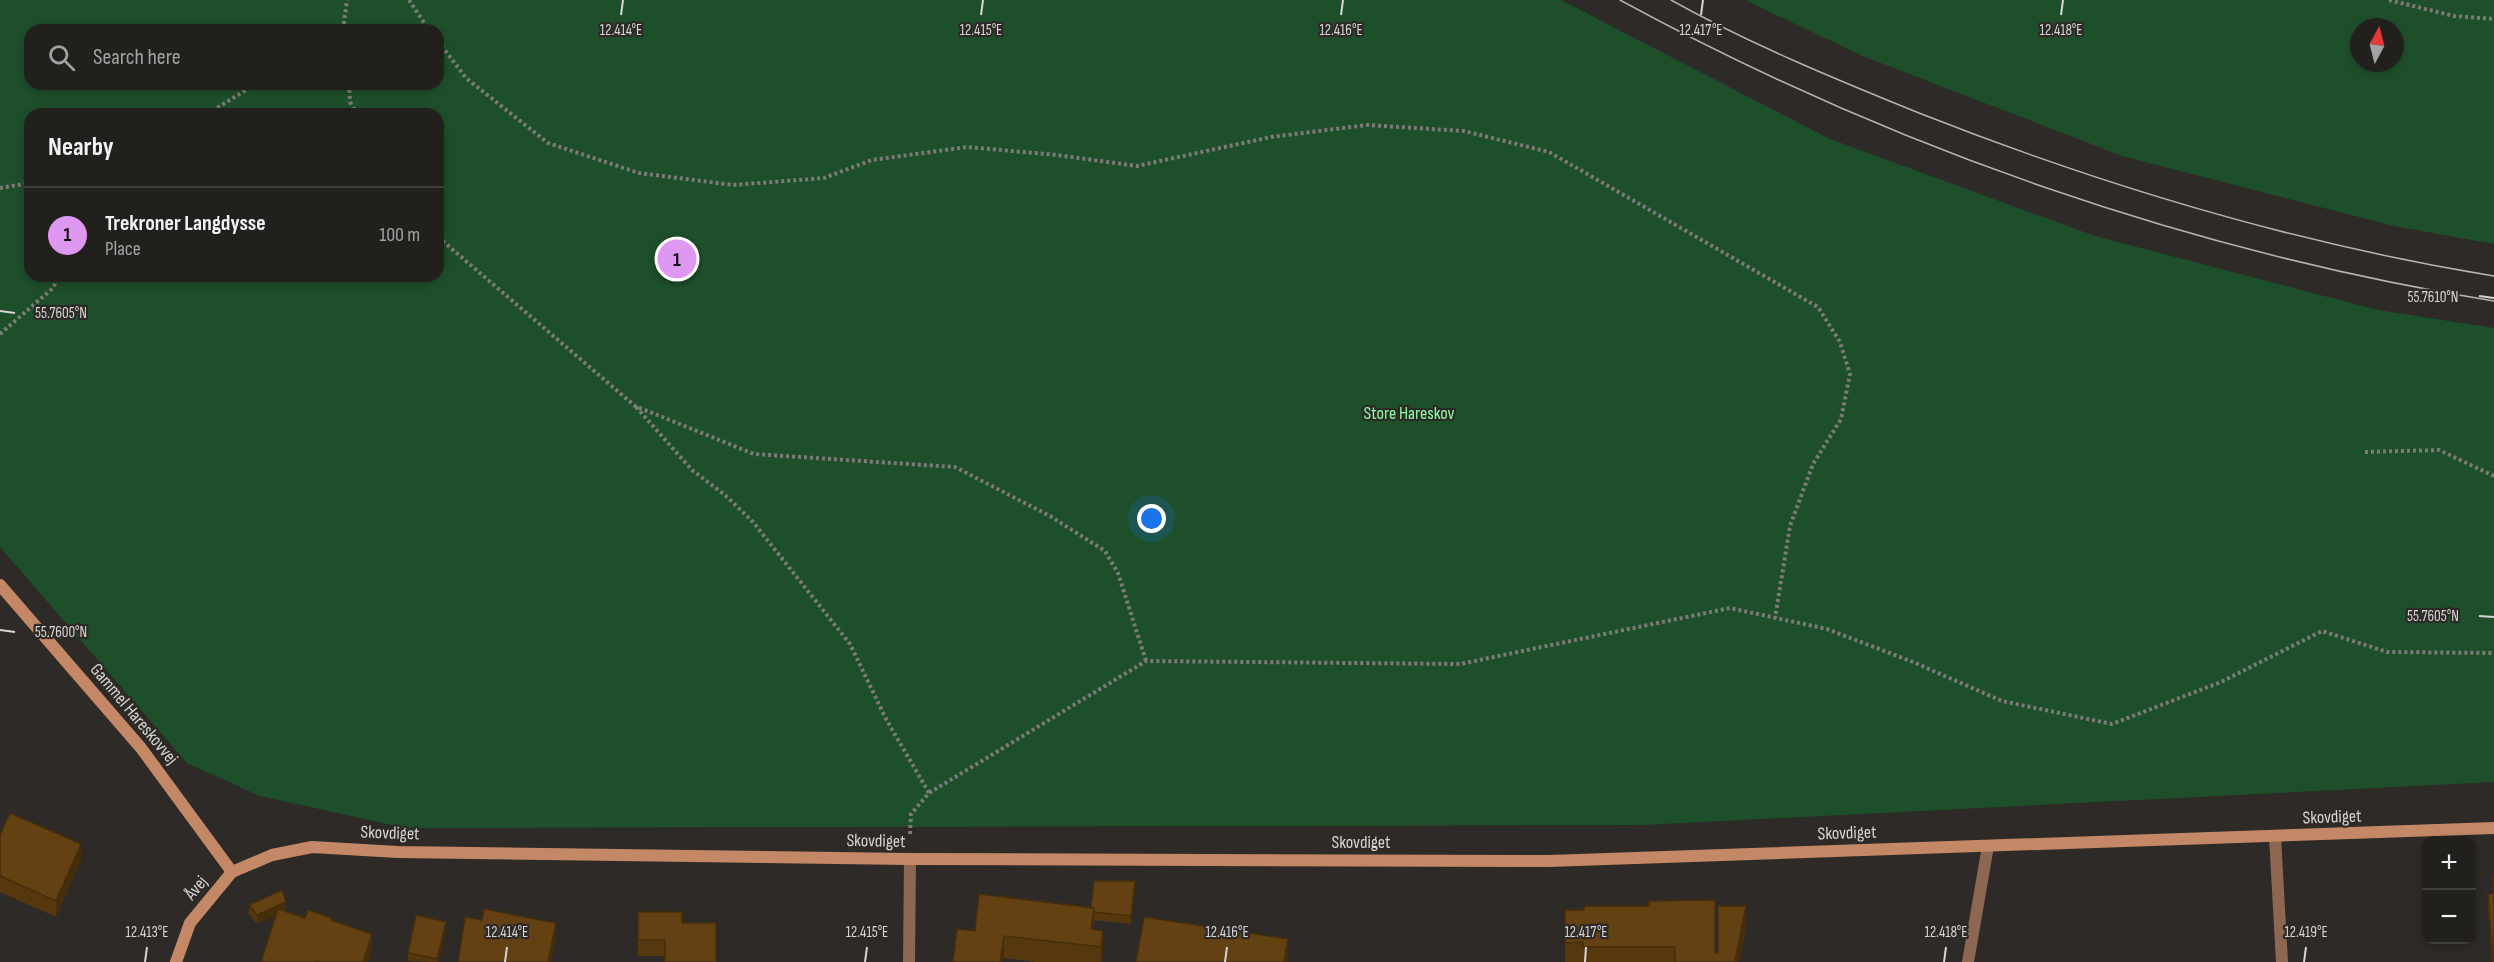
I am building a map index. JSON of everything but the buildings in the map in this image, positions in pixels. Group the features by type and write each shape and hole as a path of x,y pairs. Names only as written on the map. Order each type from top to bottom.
{"street":[{"name":"Gammel Hareskovvej","path":"0,585 141,748 232,872"},
{"name":"Skovdiget","path":"232,872 272,855 312,847 398,852 910,860 1549,861 2494,828"},
{"path":"2275,837 2282,962"},
{"path":"1968,962 1988,846"},
{"path":"909,962 910,860"},
{"name":"Åvej","path":"176,962 190,923 232,872"}],"path":[{"path":"345,24 347,0"},
{"path":"409,0 425,24"},
{"path":"2389,0 2454,16 2494,19"},
{"path":"444,49 466,78 548,143 639,173 733,185 824,178 872,160 967,147 1057,155 1137,166 1271,137 1367,125 1464,131 1549,152 1818,307 1840,342 1850,374 1841,419 1814,464 1790,526 1775,618"},
{"path":"217,108 246,90"},
{"path":"349,90 350,102 354,108"},
{"path":"0,188 24,184"},
{"path":"444,242 635,406 692,470 725,495 753,522 850,644 886,719 929,793"},
{"path":"0,334 53,288 56,282"},
{"path":"635,406 754,454 955,467 1050,516 1105,551 1118,573 1146,661"},
{"path":"2365,452 2439,450 2494,476"},
{"path":"910,860 911,814 929,793 1146,661 1460,664 1730,608 1827,629 1913,662 2002,701 2112,724 2221,682 2322,631 2387,652 2494,653"}],"green space":[{"name":"Store Hareskov","path":"0,0 1561,0 1830,139 2095,236 2378,310 2494,328 2494,782 1644,825 406,828 260,796 187,763 0,547"},
{"path":"1745,0 2494,0 2494,244 2394,226 2122,156 1865,57"}],"tram line":[{"path":"1620,0 1723,53 1828,102 1935,147 2045,187 2155,223 2268,254 2381,280 2494,301"},
{"path":"1671,0 1824,74 1919,113 2059,165 2274,230 2420,263 2494,276"}],"place":[{"name":"Trekroner Langdysse","path":"677,259"}]}
